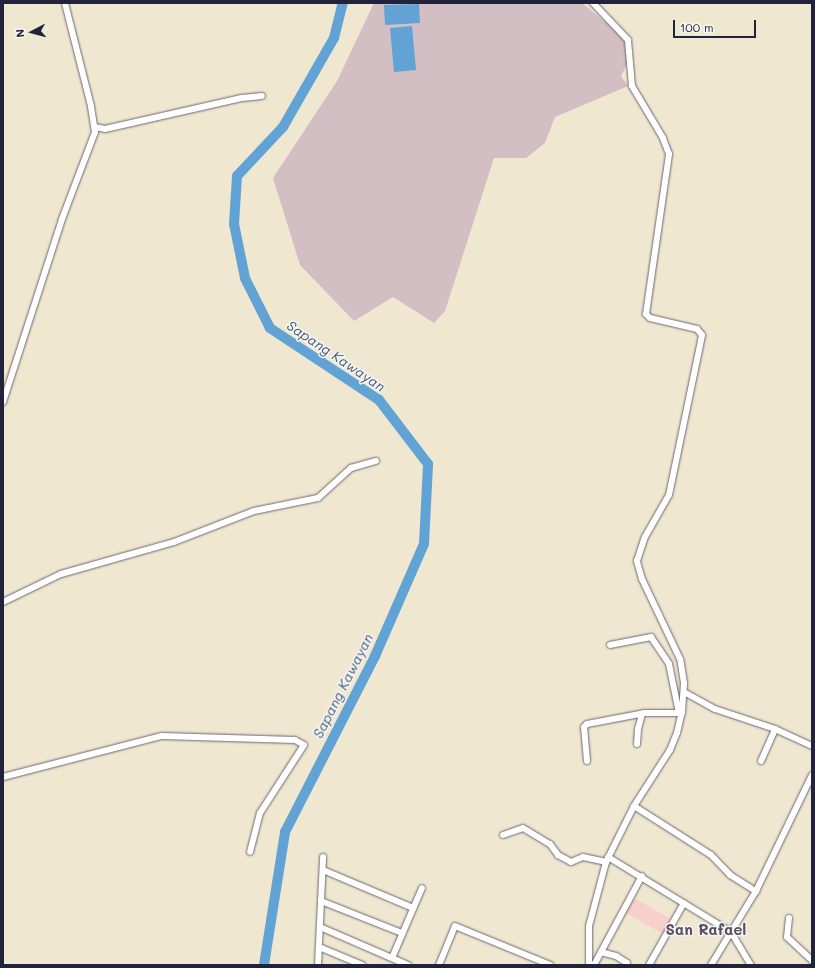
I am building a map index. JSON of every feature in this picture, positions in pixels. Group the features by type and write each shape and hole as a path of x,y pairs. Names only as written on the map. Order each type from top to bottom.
{"street":[{"path":"3,402 62,219 93,140 95,127 65,3"},
{"path":"588,965 588,926 607,860 634,806 670,750 677,733 684,692 680,659 642,579 637,561 645,537 669,496 702,335 697,330 650,318 646,314 669,154 663,138 632,86 628,40 593,3"},
{"path":"95,127 106,129 242,98 262,96"},
{"path":"3,602 61,574 174,542 254,511 318,498 351,468 376,461"},
{"path":"610,645 651,637 669,664 680,713"},
{"path":"684,692 715,709 775,729 812,746"},
{"path":"588,761 585,725 642,714 680,713"},
{"path":"638,744 638,729 642,714"},
{"path":"761,761 775,729"},
{"path":"3,777 162,736 295,740 304,745 260,813 250,852"},
{"path":"711,965 756,891 812,775"},
{"path":"634,806 711,855 730,874 756,891"},
{"path":"503,835 523,828 550,844 558,855 571,862 583,856 607,860 642,876 730,932 751,965"},
{"path":"318,965 323,857"},
{"path":"323,870 413,908"},
{"path":"594,965 642,876"},
{"path":"392,958 422,888"},
{"path":"321,901 402,933"},
{"path":"648,965 684,903"},
{"path":"789,918 787,937 812,960 810,965"},
{"path":"439,965 455,926 550,965"},
{"path":"320,927 408,965"},
{"path":"319,947 362,965"},
{"path":"602,952 616,956 627,963"}],"shaded area":[{"path":"374,3 582,3 626,39 627,64 621,76 628,86 555,117 545,143 526,158 494,158 445,311 434,323 393,297 354,321 300,265 273,178 337,81"},
{"path":"632,897 671,919 663,934 624,912"}],"water":[{"path":"419,4 420,23 385,25 384,5"},
{"path":"412,26 416,70 394,72 390,28"}],"waterway":[{"name":"Sapang Kawayan","path":"264,965 285,832 375,656 424,544 428,464 379,400 270,328 245,278 234,224 237,176 283,127 334,38 343,3"}],"district":[{"name":"San Rafael","path":"706,930"}]}
